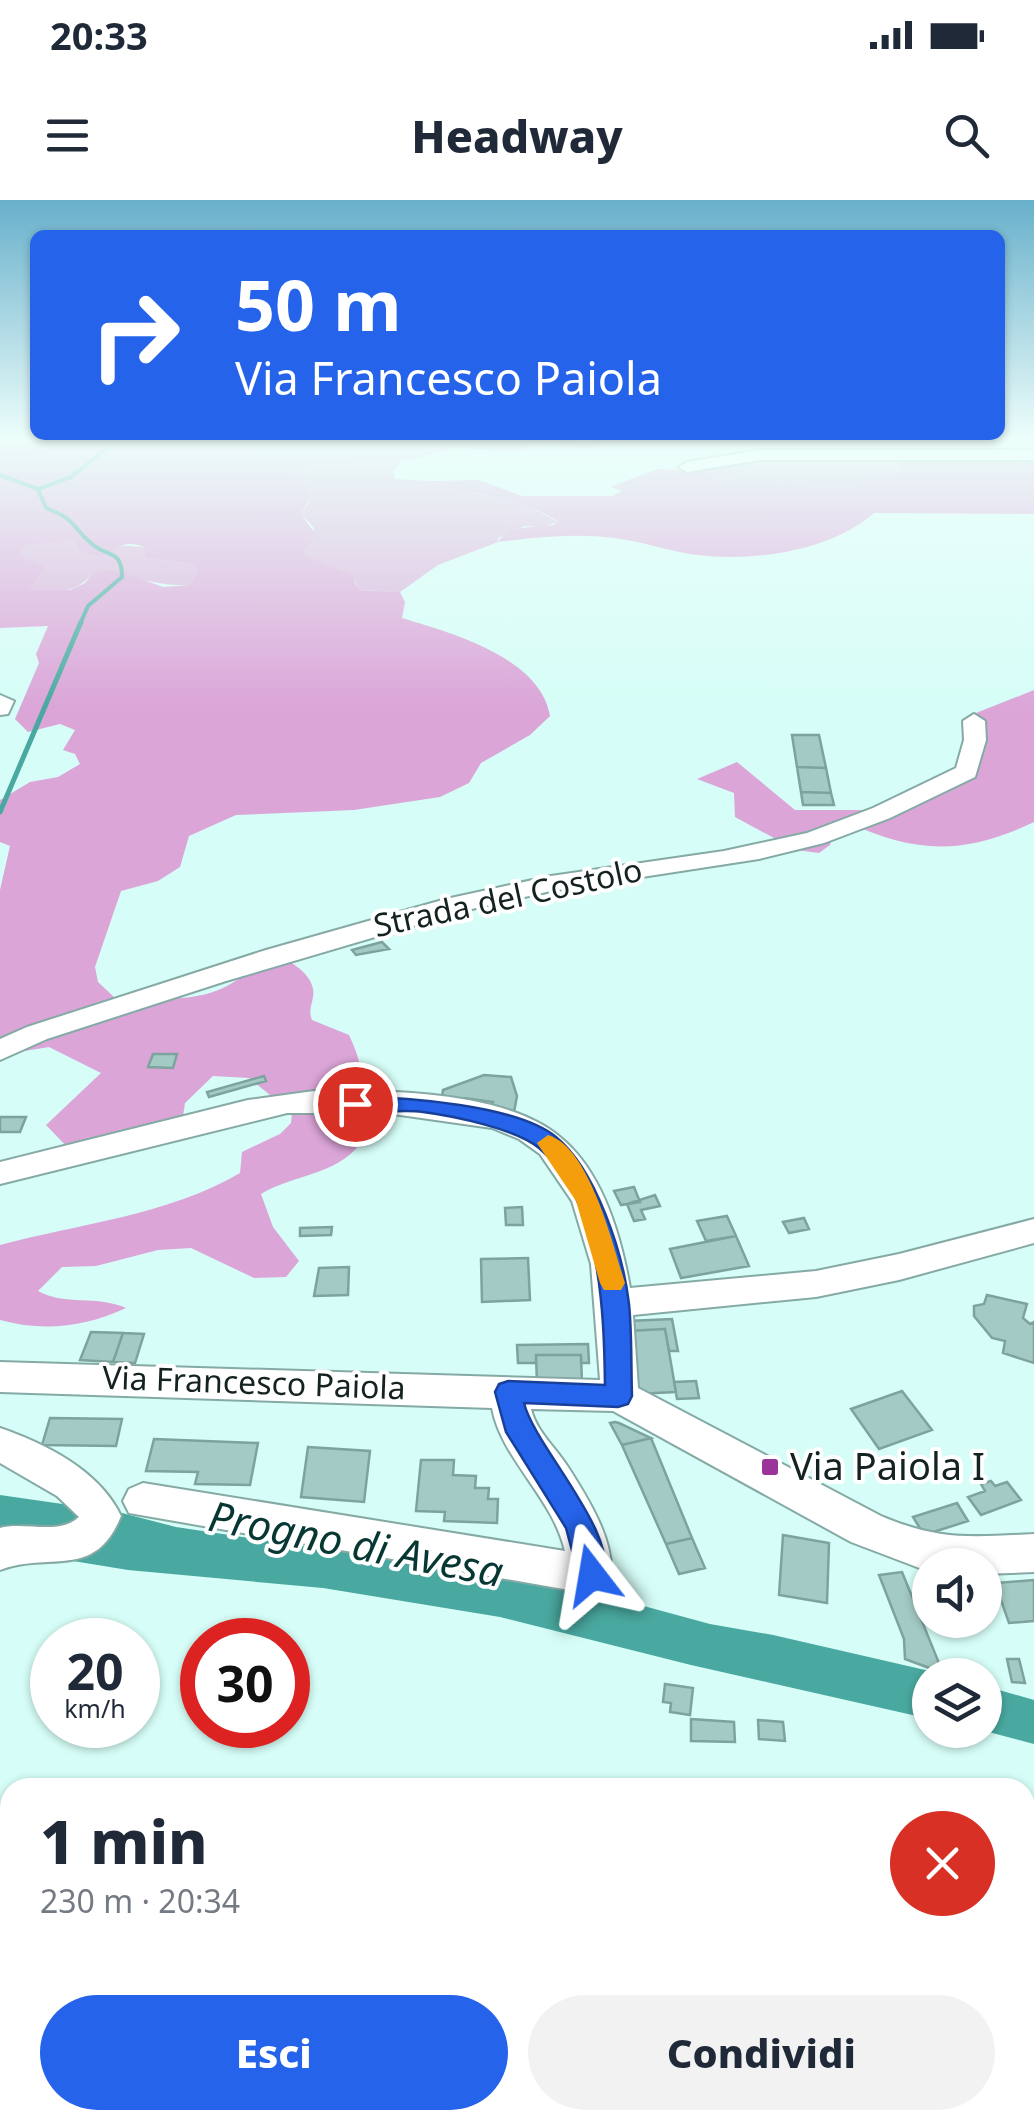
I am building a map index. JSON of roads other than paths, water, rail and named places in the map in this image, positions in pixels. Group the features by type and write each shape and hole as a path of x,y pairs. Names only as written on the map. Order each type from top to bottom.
{"street":[{"name":"Strada del Costolo","path":"0,1052 37,1033 386,922 522,889 794,844 850,825 967,772 976,740 974,721"},
{"path":"0,1173 287,1103 422,1104 526,1129 548,1143 569,1168 588,1201 606,1254 616,1303 618,1396"},
{"path":"616,1303 719,1296 820,1283 914,1264 1034,1231"},
{"name":"Via Francesco Paiola","path":"0,1377 618,1396 866,1529 918,1552 958,1556 1034,1553"},
{"path":"142,1500 592,1575 580,1526 516,1424 508,1392"},
{"path":"0,1444 81,1492 96,1504 100,1516 90,1534 66,1544 23,1542 7,1544 0,1551"}],"water":[{"path":"0,1495 118,1512 176,1527 570,1586 710,1624 912,1667 912,1715 500,1617 323,1588 128,1570 0,1549"},
{"path":"1002,1691 1034,1700 1034,1744 1002,1736"}],"waterway":[{"path":"76,527 92,544 117,558 122,577 88,606 80,624"},
{"path":"0,812 81,622"}],"place":[{"name":"Via Paiola I","path":"770,1467"}],"water label":[{"name":"Progno di Avesa","path":"356,1544"}]}
